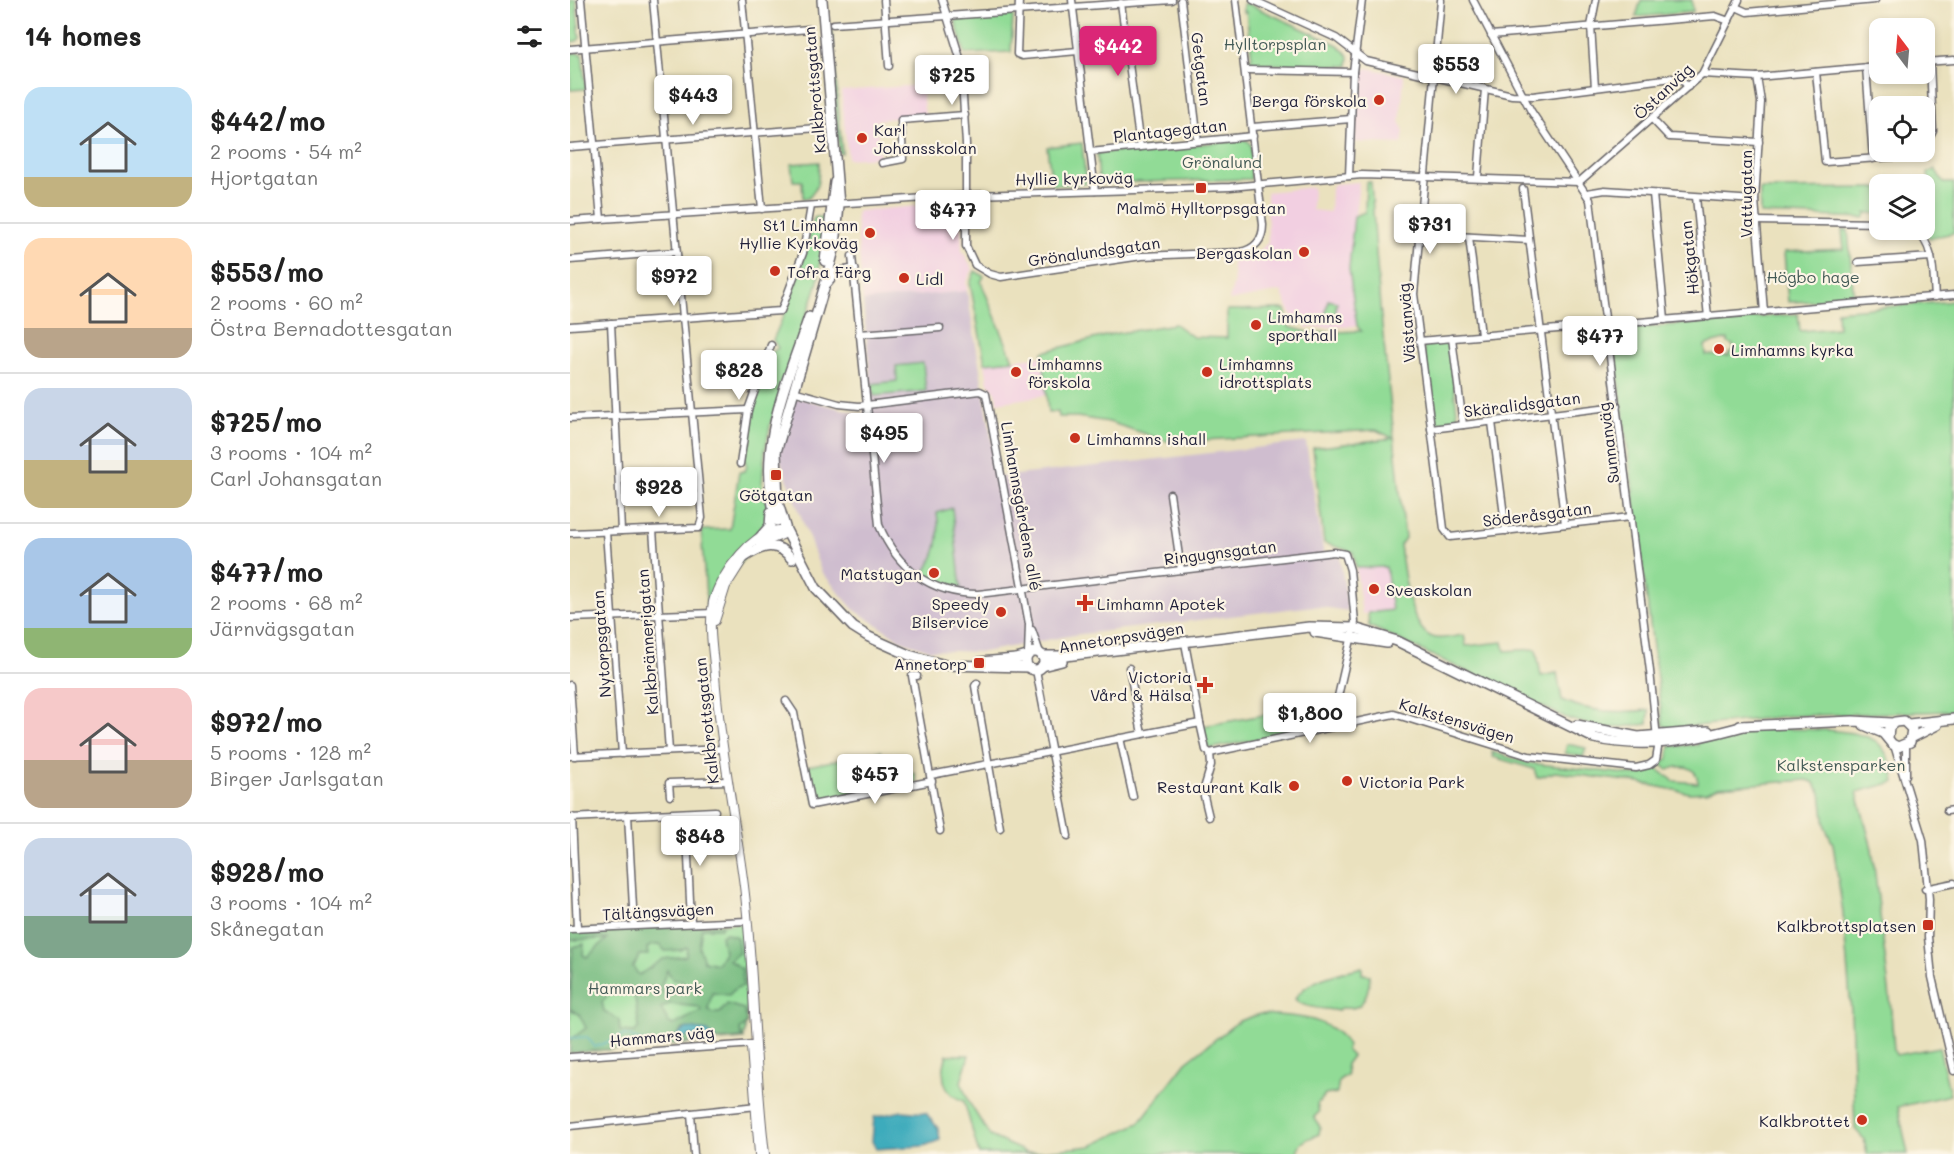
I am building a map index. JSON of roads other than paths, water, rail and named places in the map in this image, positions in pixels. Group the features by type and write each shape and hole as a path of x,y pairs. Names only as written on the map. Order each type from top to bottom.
{"main road":[{"name":"Kalkbrottsgatan","path":"782,532 778,503 776,452 835,246 836,177 822,0"},
{"name":"Kalkbrottsgatan","path":"836,205 822,276 775,424 768,462 769,495 792,559 832,613 853,627"},
{"path":"825,285 835,273 854,270"},
{"path":"756,541 770,526 769,495"},
{"name":"Annetorpsvägen","path":"782,532 816,588 853,627 888,648 909,656 959,667 1038,662 1204,639"},
{"path":"743,558 759,548 772,545 783,549 792,559"},
{"name":"Annetorpsvägen","path":"1038,662 1065,656 1204,639 1287,631 1353,631 1421,653 1594,738 1616,743 1695,739 1744,726 1853,721 1892,723"},
{"path":"1028,655 1038,662"},
{"name":"Annetorpsvägen","path":"909,656 971,663 1016,659 1028,655"},
{"path":"1954,719 1913,737 1906,746 1891,742 1887,730 1892,723 1901,721 1909,724 1954,719"},
{"name":"Annetorpsvägen","path":"1853,721 1880,731 1891,742"},
{"path":"1909,724 1913,737"}],"street":[{"path":"581,0 601,219"},
{"path":"570,533 699,528 702,518 653,0"},
{"path":"742,0 762,208"},
{"path":"884,0 889,66"},
{"path":"942,0 960,58 965,115 964,196"},
{"path":"1019,0 1017,54 1022,56 1078,51"},
{"path":"833,24 1018,10 1072,3 1172,0"},
{"name":"Getgatan","path":"1181,0 1198,141"},
{"path":"1236,0 1259,184"},
{"path":"1253,0 1336,38 1356,51 1366,61 1485,89 1522,95 1672,78 1683,82 1688,87"},
{"path":"1349,176 1353,72 1362,0"},
{"name":"Västanväg","path":"1441,0 1414,294 1446,535"},
{"name":"Sunnanväg","path":"1473,0 1522,95 1587,193 1617,406 1657,740"},
{"path":"1596,0 1590,26 1596,88"},
{"path":"1737,3 1746,12 1875,0"},
{"path":"1072,3 1095,192"},
{"path":"1120,3 1140,147"},
{"name":"Östanväg","path":"1579,182 1702,74 1737,3"},
{"path":"1491,35 1715,16 1729,21"},
{"path":"570,49 809,29"},
{"path":"1935,61 1954,60"},
{"path":"1866,67 1869,102"},
{"path":"1702,74 1757,77 1869,67"},
{"path":"1246,70 1353,72"},
{"path":"1816,72 1825,162 1869,159"},
{"name":"Vattugatan","path":"1757,77 1761,102 1755,200 1764,312"},
{"path":"1478,177 1485,89"},
{"path":"882,163 903,159 901,120 965,115"},
{"path":"1252,127 1351,119"},
{"path":"1652,119 1669,137 1759,142"},
{"path":"570,147 818,128"},
{"name":"Plantagegatan","path":"1090,152 1253,136"},
{"name":"Hyllie kyrkoväg","path":"570,221 964,196 1259,184 1349,176 1424,175 1579,182"},
{"name":"Grönalundsgatan","path":"964,196 967,251 972,262 982,270 1005,277 1102,260 1244,251 1255,246 1262,234 1259,184"},
{"path":"1523,189 1565,524"},
{"path":"1587,193 1605,190 1755,200"},
{"path":"1653,194 1665,320"},
{"name":"Hökgatan","path":"1696,197 1708,316"},
{"path":"570,326 781,311 803,253 811,206"},
{"path":"1757,221 1869,223"},
{"path":"1419,234 1529,240"},
{"path":"1469,237 1481,335"},
{"path":"1925,240 1931,257 1935,297"},
{"path":"570,260 676,252"},
{"name":"Ringugnsgatan","path":"852,256 879,525 899,561 918,577 948,591 978,594 1334,552 1345,554 1355,611 1353,631"},
{"path":"1858,262 1931,257"},
{"path":"1419,341 1954,295"},
{"path":"611,323 621,531"},
{"path":"859,334 940,328"},
{"path":"1452,338 1463,425"},
{"path":"740,464 748,410 771,345"},
{"path":"793,391 839,404 866,406"},
{"name":"Limhamnsgårdens allé","path":"866,406 980,391 986,394 1038,662 1068,836"},
{"name":"Skäralidsgatan","path":"1431,429 1617,406"},
{"path":"570,418 748,410"},
{"path":"1492,422 1506,531"},
{"path":"1170,494 1181,570"},
{"name":"Söderåsgatan","path":"1446,535 1450,537 1631,517"},
{"name":"Kalkbrännerigatan","path":"653,530 669,751"},
{"name":"Nytorpsgatan","path":"606,532 622,754"},
{"name":"Kalkbrottsgatan","path":"759,1154 747,921 742,871 722,749 712,641 715,613 724,575 740,555 756,541 782,532"},
{"name":"Kalkbrottsgatan","path":"715,613 726,586 743,558 759,544 782,532"},
{"path":"570,618 715,613"},
{"name":"Limhamnsgårdens allé","path":"1028,655 1029,624"},
{"path":"1331,727 1353,631"},
{"path":"1185,643 1200,723 1211,765 1203,792 1209,817"},
{"path":"1130,668 1142,734"},
{"path":"917,676 912,676 940,831"},
{"path":"977,683 975,686 1000,828"},
{"path":"570,685 572,756 722,749"},
{"path":"786,701 794,713 812,805 988,764 1200,723"},
{"name":"Kalkstensvägen","path":"1209,753 1394,714 1529,756 1636,768 1654,762 1658,754 1657,740"},
{"path":"1120,738 1133,797"},
{"path":"1891,742 1917,812 1926,860 1932,977 1950,1042 1954,1071"},
{"path":"1906,746 1904,760 1907,788"},
{"path":"670,796 669,783 727,781"},
{"path":"573,929 571,818 715,811"},
{"path":"686,813 691,923"},
{"path":"628,815 634,926"},
{"path":"1927,889 1954,883"},
{"name":"Tältängsvägen","path":"573,929 747,921"},
{"name":"Hammars väg","path":"570,1058 754,1044"},
{"path":"570,1126 757,1106"},
{"name":"Kalkbrottsgatan","path":"757,1106 765,1154"},
{"path":"691,1113 694,1154"}],"water":[{"path":"687,1028 708,1031 715,1038 692,1035 676,1041 676,1036"},
{"path":"902,1111 926,1113 938,1128 940,1140 924,1146 876,1149 872,1141 874,1117"}],"waterway":[{"path":"570,1038 587,1037 595,1047 625,1035 652,1045 662,1044"}],"place":[{"name":"Berga förskola","path":"1379,100"},
{"name":"Karl Johansskolan","path":"862,138"},
{"name":"Malmö Hylltorpsgatan","path":"1201,188"},
{"name":"St1 Limhamn Hyllie Kyrkoväg","path":"870,233"},
{"name":"Bergaskolan","path":"1304,252"},
{"name":"Tofra Färg","path":"775,271"},
{"name":"Lidl","path":"904,278"},
{"name":"Limhamns sporthall","path":"1256,325"},
{"name":"Limhamns kyrka","path":"1719,349"},
{"name":"Limhamns förskola","path":"1016,372"},
{"name":"Limhamns idrottsplats","path":"1207,372"},
{"name":"Limhamns ishall","path":"1075,438"},
{"name":"Götgatan","path":"776,475"},
{"name":"Matstugan","path":"934,573"},
{"name":"Sveaskolan","path":"1374,589"},
{"name":"Limhamn Apotek","path":"1085,603"},
{"name":"Speedy Bilservice","path":"1001,612"},
{"name":"Annetorp","path":"979,663"},
{"name":"Victoria Vård & Hälsa","path":"1205,685"},
{"name":"Victoria Park","path":"1347,781"},
{"name":"Restaurant Kalk","path":"1294,786"},
{"name":"Kalkbrottsplatsen","path":"1928,925"},
{"name":"Kalkbrottet","path":"1862,1120"}],"park label":[{"name":"Hylltorpsplan","path":"1275,43"},
{"name":"Grönalund","path":"1222,161"},
{"name":"Högbo hage","path":"1813,276"},
{"name":"Kalkstensparken","path":"1841,764"},
{"name":"Hammars park","path":"645,987"}]}
